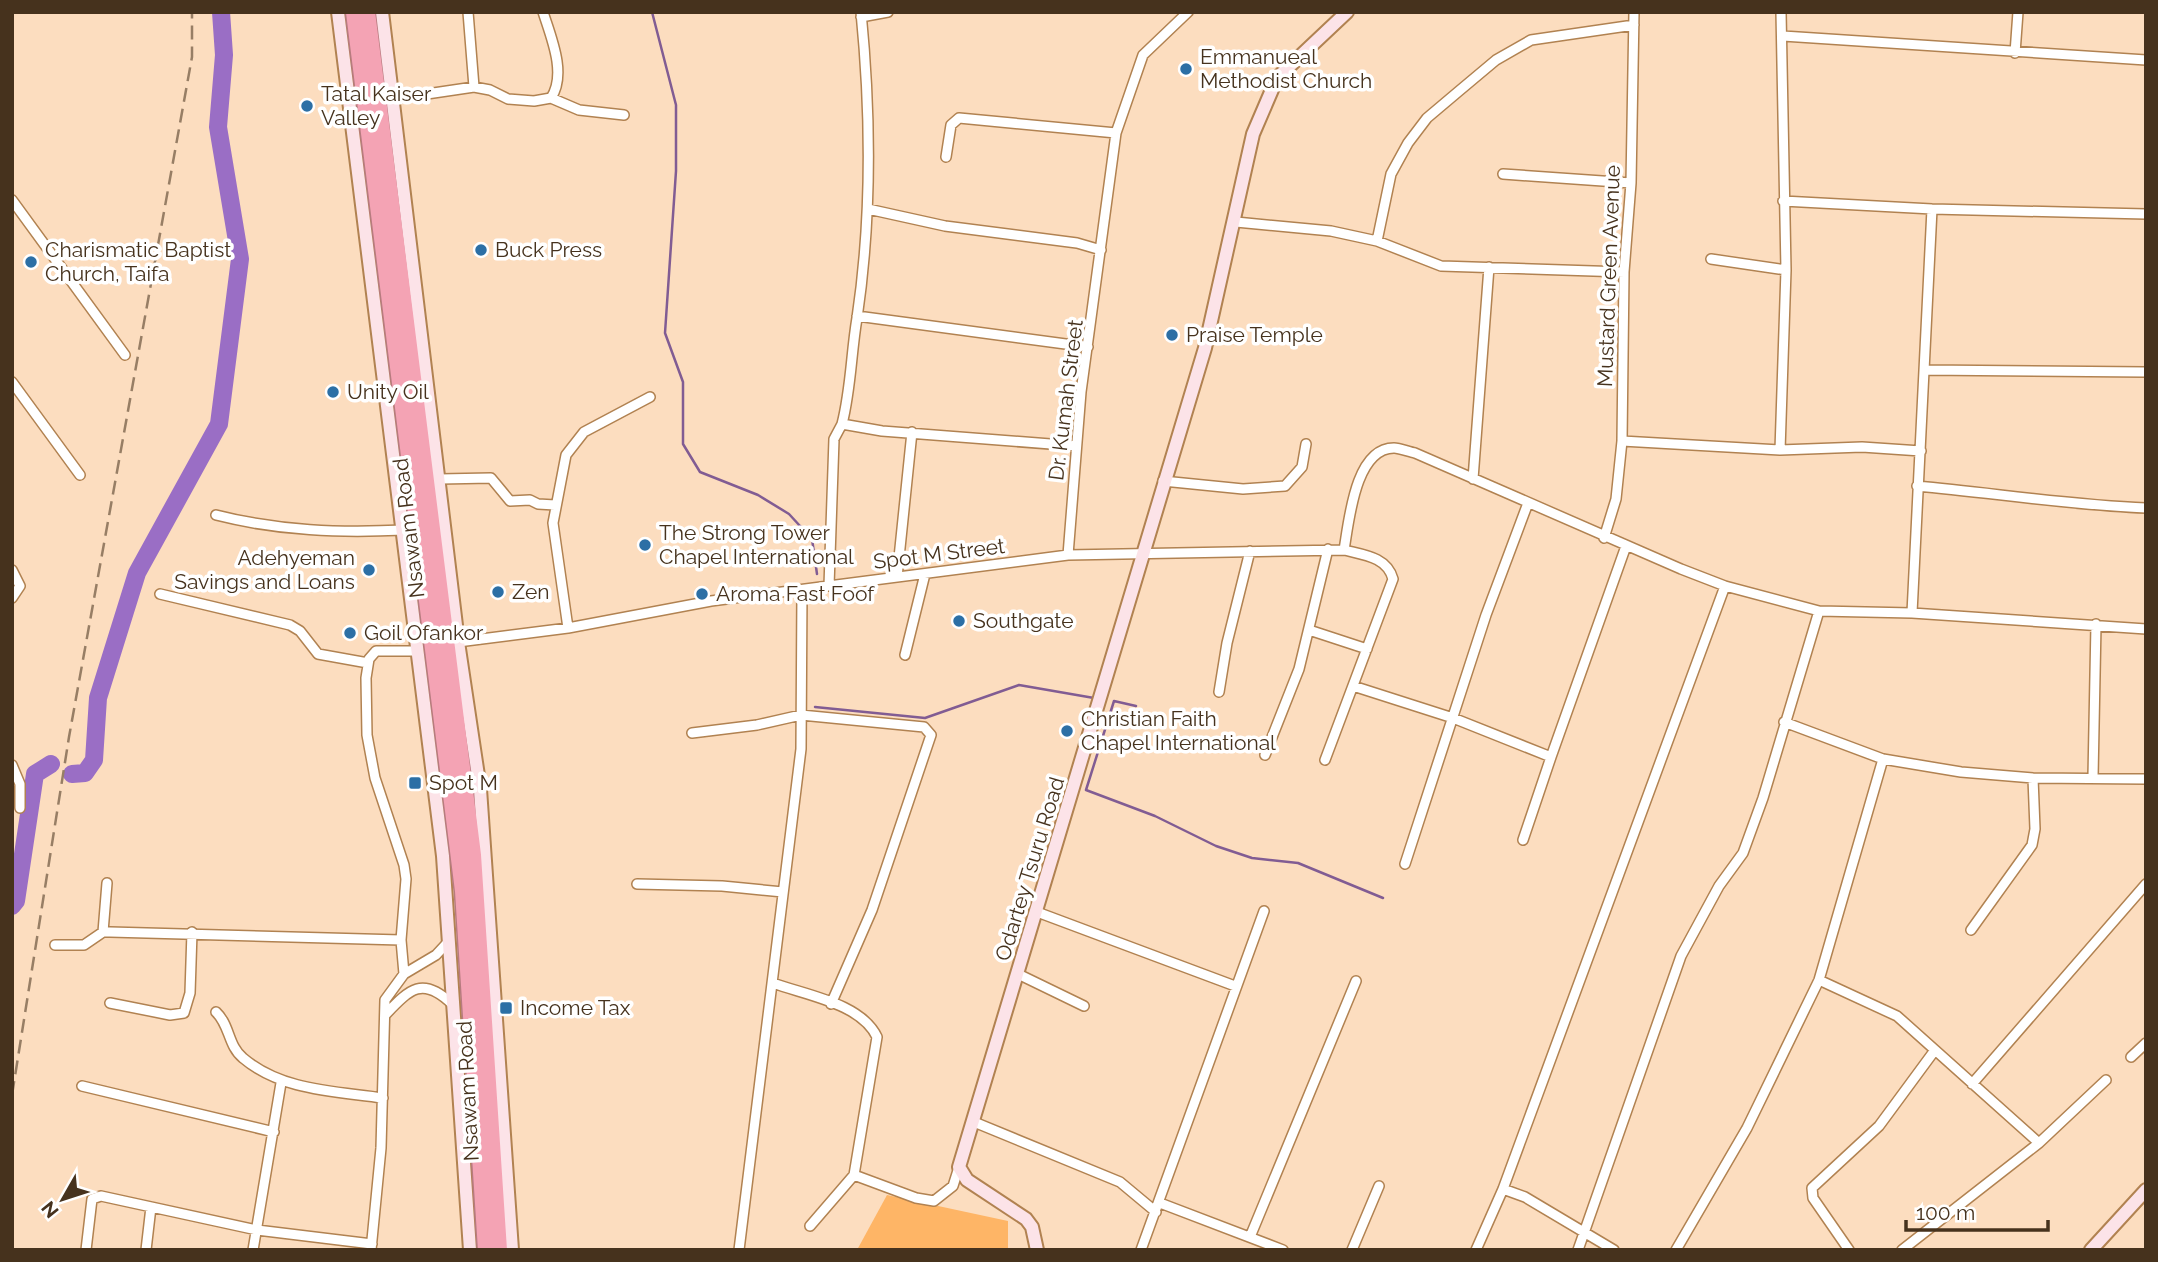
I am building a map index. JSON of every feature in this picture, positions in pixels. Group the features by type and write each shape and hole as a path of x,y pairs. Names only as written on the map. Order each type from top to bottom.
{"highway":[{"name":"Nsawam Road","path":"354,12 463,891 486,1250"},
{"name":"Nsawam Road","path":"367,12 473,855 480,923 499,1250"}],"main road":[{"path":"338,12 443,856 470,1250"},
{"path":"382,12 458,642 480,789 512,1250"},
{"name":"Odartey Tsuru Road","path":"959,1167 1146,551 1163,481 1194,386 1236,222 1247,158 1271,86 1346,12"},
{"path":"959,1167 967,1180 1026,1219 1032,1227 1037,1250"},
{"path":"2091,1250 2146,1190"}],"street":[{"path":"468,12 474,87"},
{"path":"543,12 557,64 555,90 551,98"},
{"path":"829,586 834,439 842,424 848,401 857,316 862,295 868,209 867,97 861,15 888,12"},
{"name":"Dr. Kumah Street","path":"1068,555 1076,446 1115,133 1143,55 1188,12"},
{"name":"Mustard Green Avenue","path":"1604,538 1616,499 1622,441 1624,272 1631,183 1634,12"},
{"path":"1780,450 1786,270 1782,12"},
{"path":"2015,53 2018,12"},
{"path":"1377,241 1391,174 1408,143 1427,118 1468,83 1496,60 1531,40 1634,25"},
{"path":"1783,36 2146,60"},
{"path":"393,99 474,87 490,90 508,99 534,101 551,98 579,110 624,115"},
{"path":"946,157 951,125 959,118 1115,133"},
{"path":"1503,174 1631,183"},
{"path":"12,200 125,355"},
{"path":"1783,201 1932,209 2146,214"},
{"path":"868,209 945,226 1077,243 1101,250"},
{"path":"1912,613 1932,209"},
{"path":"1236,222 1331,231 1377,241 1427,263 1624,272"},
{"path":"1711,259 1786,270"},
{"path":"1473,478 1489,267"},
{"path":"857,316 1088,346"},
{"path":"1924,370 2146,372"},
{"path":"12,382 80,475"},
{"path":"568,628 555,544 555,506 566,455 584,432 650,397"},
{"path":"842,424 1076,446"},
{"path":"897,578 912,432"},
{"path":"1622,441 1780,450 1862,447 1921,451"},
{"path":"1163,481 1243,489 1285,486 1302,467 1306,444"},
{"path":"1344,550 1356,489 1364,466 1376,454 1393,448 1415,453 1604,538 1725,586 1819,611 1912,613 2146,629"},
{"path":"440,479 486,477 494,480 510,501 530,500 555,506"},
{"path":"1917,486 2003,494 2070,505 2146,508"},
{"path":"1405,864 1486,615 1528,503"},
{"path":"216,515 272,527 321,532 404,530"},
{"path":"1523,840 1626,546"},
{"path":"1265,755 1299,669 1328,549"},
{"name":"Spot M Street","path":"458,642 568,628 711,601 1068,555 1146,551 1328,549 1344,550 1382,561 1391,570 1393,579 1367,649"},
{"path":"1219,692 1228,634 1250,551"},
{"path":"12,570 20,586 12,598"},
{"path":"905,655 925,574"},
{"path":"1476,1250 1503,1189 1725,586"},
{"path":"739,1250 801,749 802,590"},
{"path":"160,594 296,627 318,654 368,663"},
{"path":"1578,1250 1681,956 1719,886 1743,853 1763,798 1819,611"},
{"path":"2093,777 2096,624"},
{"path":"1309,631 1367,649 1325,760"},
{"path":"404,974 401,940 406,879 375,778 367,735 368,663 370,656 379,650 416,651"},
{"path":"1353,686 1453,718 1551,757"},
{"path":"692,733 757,725 801,715 924,727 931,735 872,910 831,1004"},
{"path":"1784,722 1883,759 1968,773 2033,778 2146,779"},
{"path":"1675,1250 1746,1128 1819,980 1883,759"},
{"path":"12,765 20,784 20,808"},
{"path":"1971,930 2032,845 2035,829 2033,778"},
{"path":"103,932 107,883"},
{"path":"637,884 722,886 783,892"},
{"path":"1972,1084 2146,884"},
{"path":"1141,1250 1264,911"},
{"path":"1037,912 1235,986"},
{"path":"55,945 84,946 103,932 192,932 401,940"},
{"path":"110,1003 170,1015 184,1013 190,993 192,932"},
{"path":"86,1250 92,1199 101,1196 257,1230 371,1247 383,1098 385,1000 404,974 436,955 449,941"},
{"path":"1018,974 1084,1006"},
{"path":"1819,980 1885,1008 2039,1143"},
{"path":"1250,1237 1356,981"},
{"path":"772,983 854,1012 872,1025 877,1037 855,1175 810,1226"},
{"path":"385,1015 406,993 416,989 428,988 439,992 452,1004"},
{"path":"216,1012 225,1020 233,1046 242,1058 281,1083 383,1098"},
{"path":"2131,1057 2146,1043"},
{"path":"1850,1250 1813,1198 1812,1188 1879,1126 1935,1050"},
{"path":"1902,1250 2039,1143 2106,1080"},
{"path":"253,1250 281,1083"},
{"path":"82,1086 274,1132"},
{"path":"974,1122 1120,1182 1158,1207 1283,1250"},
{"path":"855,1175 916,1198 934,1200 953,1186 959,1167"},
{"path":"1352,1250 1378,1186"},
{"path":"1503,1189 1525,1197 1614,1250"},
{"path":"146,1250 151,1207"}],"shaded area":[{"path":"887,1195 1008,1221 1008,1250 857,1250"}],"waterway":[{"path":"72,774 85,773 94,760 98,698 137,573 219,424 240,259 218,127 224,55 221,12"},
{"path":"652,12 676,105 676,171 665,333 683,382 683,444 700,472 758,495 789,514 812,539 817,574"},
{"path":"815,707 925,718 1019,685 1094,698"},
{"path":"1136,706 1114,701 1086,790 1155,816 1216,846 1252,858 1298,863 1383,898"},
{"path":"12,906 16,901 35,774 51,764"}],"railway":[{"path":"12,1095 69,737 192,57 192,12"}],"place":[{"name":"Emmanueal Methodist Church","path":"1186,69"},
{"name":"Tatal Kaiser Valley","path":"307,106"},
{"name":"Buck Press","path":"481,250"},
{"name":"Charismatic Baptist Church, Taifa","path":"31,262"},
{"name":"Praise Temple","path":"1172,335"},
{"name":"Unity Oil","path":"333,392"},
{"name":"The Strong Tower Chapel International","path":"645,545"},
{"name":"Adehyeman Savings and Loans","path":"369,570"},
{"name":"Zen","path":"498,592"},
{"name":"Aroma Fast Foof","path":"702,594"},
{"name":"Southgate","path":"959,621"},
{"name":"Goil Ofankor","path":"350,633"},
{"name":"Christian Faith Chapel International","path":"1067,731"},
{"name":"Spot M","path":"415,783"},
{"name":"Income Tax","path":"506,1008"}]}
